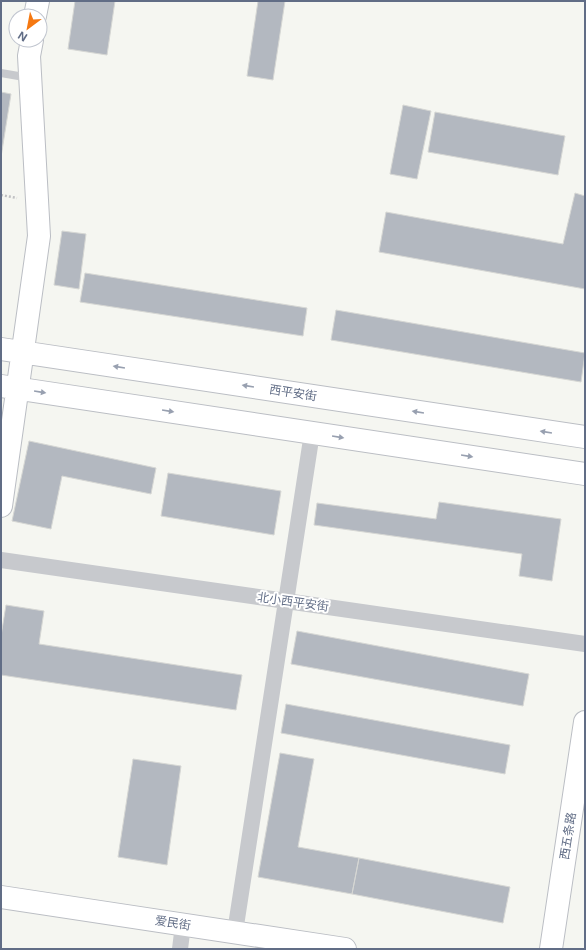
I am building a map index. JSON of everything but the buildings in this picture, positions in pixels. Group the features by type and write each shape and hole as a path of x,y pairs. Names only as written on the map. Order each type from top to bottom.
{"main road":[{"path":"1,506 9,387 23,353 39,236 30,78 30,48"},
{"name":"西平安街","path":"1,349 585,437"},
{"path":"9,387 585,474"},
{"name":"西五条路","path":"551,949 585,722"},
{"name":"爱民街","path":"1,897 345,949"}],"street":[{"path":"235,932 312,433"},
{"name":"北小西平安街","path":"1,560 585,644"},
{"path":"180,949 183,925"}],"lane":[{"path":"1,73 30,78"}]}
